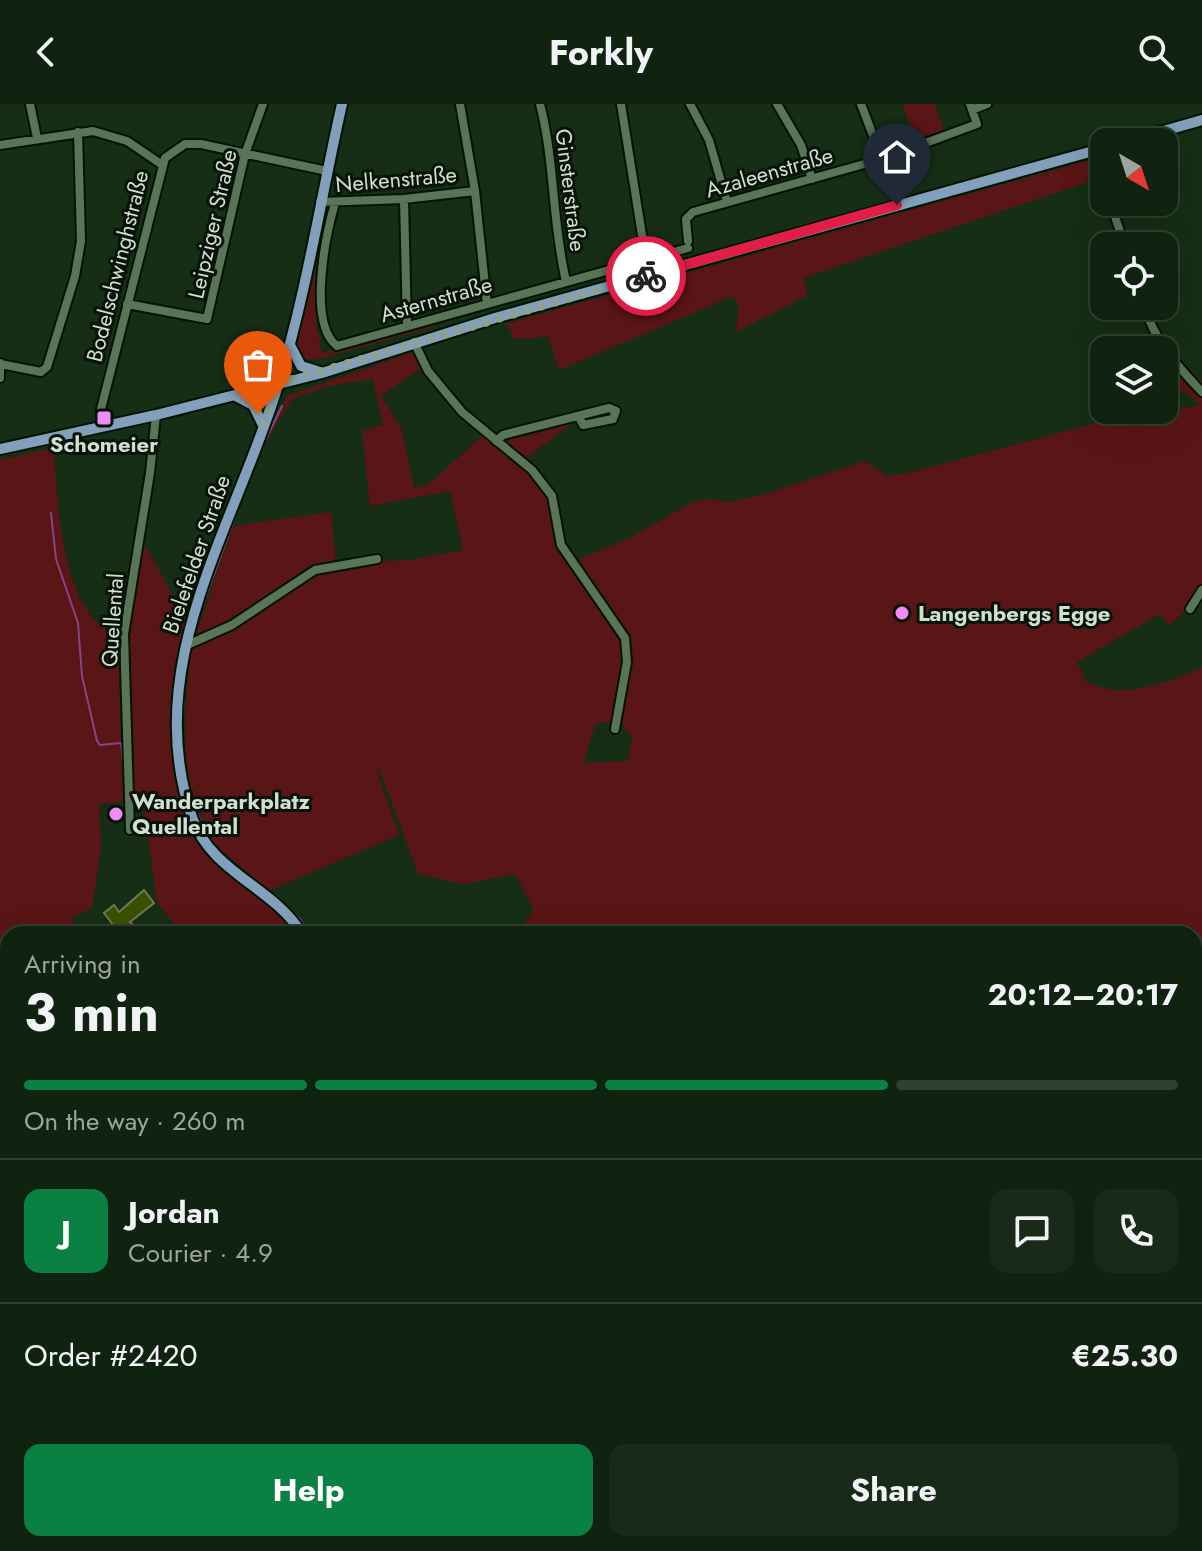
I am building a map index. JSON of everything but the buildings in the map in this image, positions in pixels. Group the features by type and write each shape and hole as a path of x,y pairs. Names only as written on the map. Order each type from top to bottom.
{"main road":[{"name":"Bielefelder Straße","path":"296,926 287,915 220,862 204,842 192,818 183,782 177,741 178,700 185,646 205,580 279,383 342,104"},
{"path":"1174,128 1202,120"},
{"path":"0,449 156,415 322,373 414,342 1090,152"},
{"path":"289,343 301,366 322,373"},
{"path":"234,395 253,405 263,425"}],"street":[{"path":"30,104 37,138"},
{"name":"Leipziger Straße","path":"127,304 207,319 245,154 263,104"},
{"path":"460,104 475,191 487,304"},
{"name":"Ginsterstraße","path":"540,104 554,179 566,281"},
{"path":"621,104 646,260"},
{"path":"690,104 709,140 727,202"},
{"path":"777,104 801,145 812,179"},
{"path":"861,104 882,159"},
{"path":"971,107 987,104"},
{"name":"Azaleenstraße","path":"688,244 688,215 882,159 977,124 971,107"},
{"path":"0,378 0,364 41,372 47,367 75,276 81,241 78,132"},
{"path":"0,145 78,132 109,134 127,141 161,164"},
{"name":"Bodelschwinghstraße","path":"101,409 161,164 175,149 185,144 327,171"},
{"name":"Nelkenstraße","path":"320,202 404,199 475,191"},
{"path":"404,199 407,326"},
{"name":"Asternstraße","path":"335,203 325,236 321,270 324,319 330,341 341,345 646,260 688,244"},
{"path":"1150,320 1171,358 1202,392"},
{"path":"414,342 435,381 471,421 532,470 548,488 555,503 561,545 625,638 626,680 615,729"},
{"name":"Quellental","path":"130,830 124,634 150,473 156,415"},
{"path":"496,441 503,435 579,417"},
{"path":"185,646 232,625 315,570 377,559"},
{"path":"1190,609 1202,590"}],"shaded area":[{"path":"902,104 935,104 945,133 917,143"},
{"path":"1090,160 1090,181 803,278 808,295 736,332 739,305 733,296 559,370 548,336 513,338 509,326 504,324"},
{"path":"325,210 328,211 316,270 321,319 316,322 322,353 475,310 427,329 318,359 305,359 297,348 298,334"},
{"path":"413,352 422,367 381,396 402,430 414,488 428,485 483,435 500,450 511,439 572,423 520,463 546,492 553,509 556,540 570,563 632,537 692,502 708,499 728,502 762,495 865,461 887,476 909,473 1092,424 1178,424 1178,409 1198,406 1199,403 1178,388 1178,372 1187,368 1202,381 1202,586 1187,610 1169,626 1160,614 1077,662 1086,682 1117,690 1161,683 1202,667 1202,926 521,926 533,908 515,874 463,884 418,874 379,768 377,772 399,835 268,891 211,841 188,781 185,758 191,649 233,526 331,512 336,563 410,560 463,550 450,491 370,506 362,431 383,425 373,379 329,386 292,399 261,449 287,396","holes":["620,721 632,738 628,761 583,763 596,723"]},
{"path":"53,448 66,556 85,607 101,625 121,636 142,539 176,601 192,604 177,668 173,704 176,776 185,810 199,840 219,865 291,926 172,926 174,924 157,902 143,801 99,804 101,849 92,908 71,918 74,926 0,926 0,460"}],"waterway":[{"path":"262,447 282,406"},
{"path":"200,613 246,487"},
{"path":"51,513 56,559 78,623 82,676 97,741 100,745 121,743 125,781"},
{"path":"183,717 184,692"},
{"path":"194,806 208,837"},
{"path":"284,905 305,926"}],"way so far":[{"path":"258,413 263,425 279,383 322,373 414,342 646,276"}],"place":[{"name":"Schomeier","path":"104,418"},
{"name":"Langenbergs Egge","path":"902,613"},
{"name":"Wanderparkplatz Quellental","path":"116,814"}],"route":[{"path":"646,276 897,205"}]}
